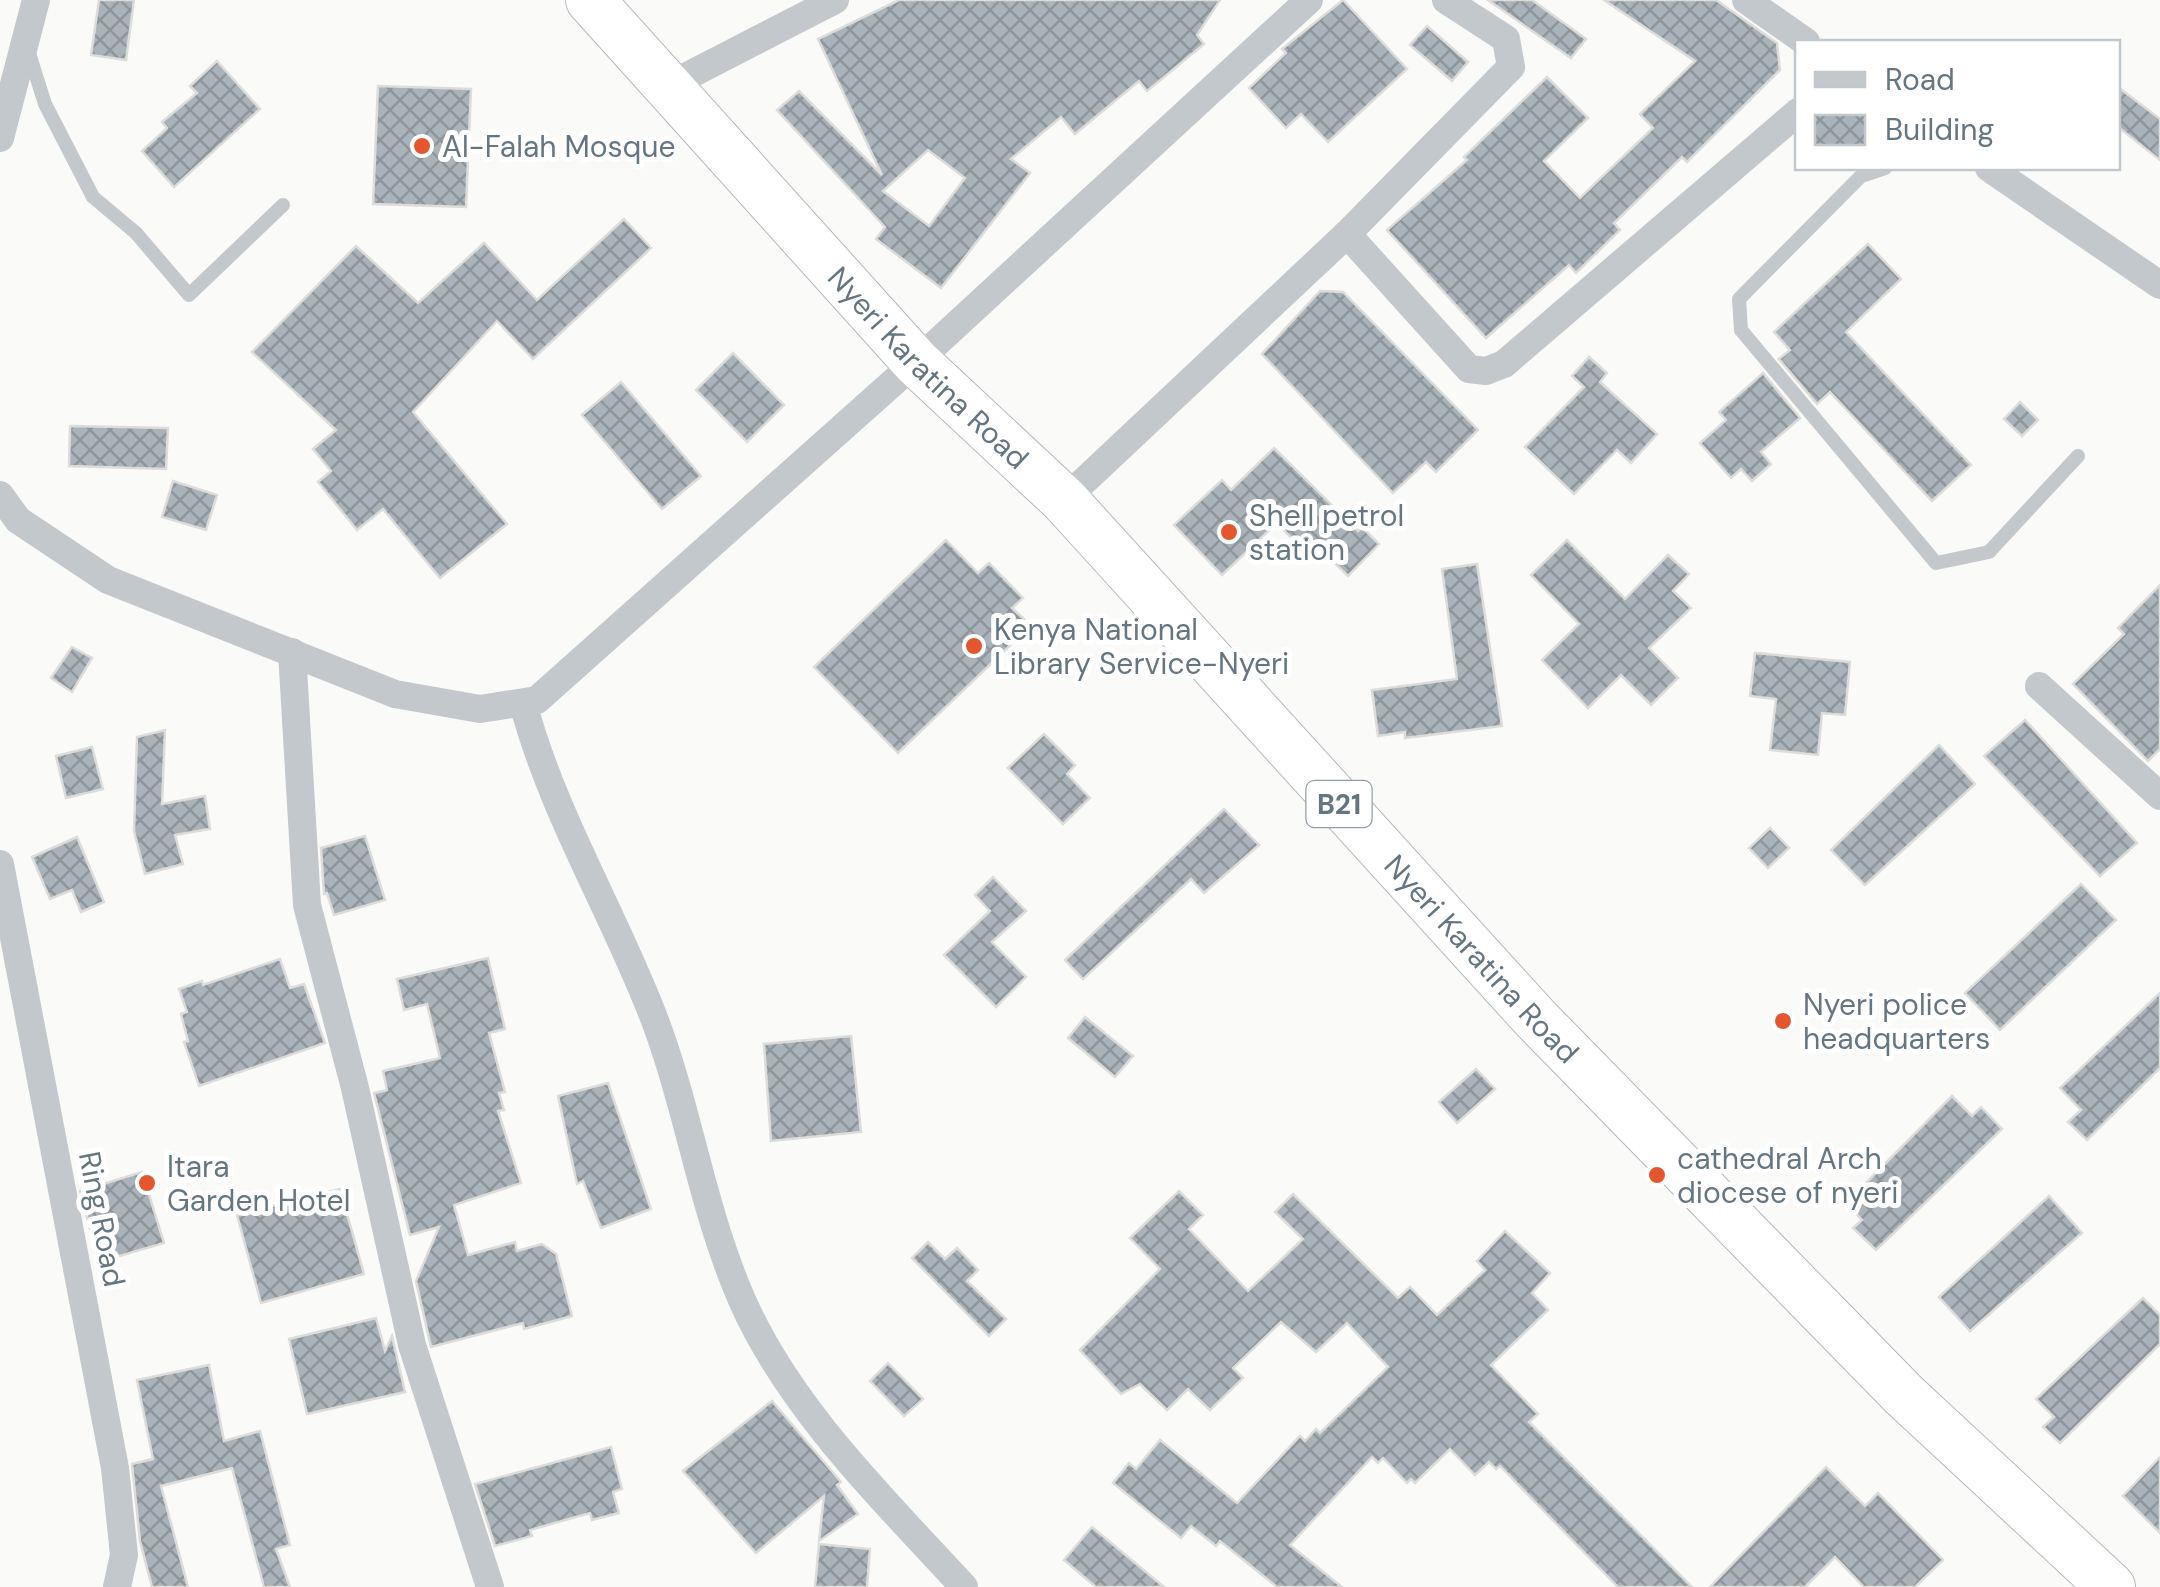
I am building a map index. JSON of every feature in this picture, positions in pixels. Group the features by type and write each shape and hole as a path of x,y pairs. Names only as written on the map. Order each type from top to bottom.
{"highway":[{"name":"Nyeri Karatina Road","path":"590,0 670,84 916,362 1064,500 1548,1031 1904,1396 2111,1587"}],"street":[{"path":"0,138 36,0"},
{"path":"670,84 835,0"},
{"path":"0,495 18,520 108,580 395,694 480,709 537,700 916,362 1308,0"},
{"path":"1064,500 1347,234 1510,67 1506,40 1446,0"},
{"path":"1746,0 1803,40"},
{"path":"1347,234 1469,369 1486,371 1504,364 1795,115"},
{"path":"1992,170 2160,285"},
{"path":"292,652 306,905 355,1088 412,1345 490,1587"},
{"path":"2039,686 2160,796"},
{"path":"523,703 541,768 654,1017 688,1120 715,1230 743,1302 772,1358 852,1462 964,1587"},
{"name":"Ring Road","path":"0,864 115,1468 124,1554 118,1587"}],"lane":[{"path":"26,45 45,104 93,197 136,233 190,295 284,206"},
{"path":"1878,170 1861,176 1738,299 1741,330 1936,563 1989,552 2078,456"}],"building":[{"path":"99,0 134,0 126,60 91,55"},
{"path":"899,0 1220,0 1197,35 1204,44 1147,91 1139,81 1075,134 1061,117 1011,159 1030,173 941,288 876,239 885,227 777,110 799,91 882,175 818,39","holes":["928,150 965,178 929,226 883,191"]},
{"path":"1343,0 1407,69 1328,142 1301,114 1286,128 1249,88 1286,53 1282,49"},
{"path":"1488,0 1532,0 1586,39 1571,58"},
{"path":"1604,0 1716,0 1777,43 1780,70 1687,162 1682,157 1614,223 1620,230 1576,273 1569,265 1486,338 1387,230 1467,160 1464,157 1547,77 1588,118 1544,161 1580,198 1653,128 1640,114 1695,61"},
{"path":"1427,26 1468,62 1452,81 1410,45"},
{"path":"217,61 260,109 174,187 142,151 167,128 162,122 197,93 190,86"},
{"name":"Al-Falah Mosque","path":"378,86 471,89 466,207 373,204"},
{"path":"2120,89 2160,119 2160,160 2120,129"},
{"path":"624,219 651,248 533,359 497,321 413,412 507,524 440,578 383,509 357,530 318,482 331,471 313,449 336,430 252,352 356,246 418,303 484,243 537,300"},
{"path":"1868,244 1901,279 1846,332 1971,465 1932,501 1830,392 1817,404 1779,359 1790,350 1774,332"},
{"path":"1320,291 1343,292 1478,430 1436,472 1426,462 1393,493 1262,354"},
{"path":"733,353 784,405 747,442 696,390"},
{"path":"1589,357 1607,373 1600,382 1657,434 1631,463 1617,450 1574,494 1525,447 1584,387 1572,376"},
{"path":"1763,373 1800,418 1761,452 1771,464 1752,481 1741,469 1731,478 1700,443 1726,420 1719,412"},
{"path":"621,382 701,476 662,509 582,415"},
{"path":"2020,402 2038,420 2022,436 2004,419"},
{"path":"70,426 168,428 166,469 69,466"},
{"path":"1274,448 1358,531 1362,527 1379,544 1348,576 1310,539 1301,548 1277,523 1222,575 1174,525 1222,480 1231,490"},
{"path":"173,481 217,495 206,530 162,517"},
{"name":"Kenya National Library Service-Nyeri","path":"946,540 978,573 989,563 1023,598 1012,608 1024,619 1019,624 1026,630 898,753 814,667"},
{"path":"1567,540 1625,599 1668,555 1689,574 1673,591 1691,608 1649,648 1678,678 1651,705 1621,675 1588,708 1542,660 1579,624 1531,575"},
{"path":"1477,564 1502,726 1405,738 1405,732 1378,736 1372,690 1457,679 1442,569"},
{"path":"2160,585 2160,749 2148,761 2073,684 2124,634 2118,628"},
{"path":"72,647 92,658 72,692 51,678"},
{"path":"1755,653 1850,662 1845,715 1822,713 1818,755 1770,750 1776,699 1750,696"},
{"path":"2025,720 2137,843 2100,876 1984,756"},
{"path":"165,730 162,804 205,796 210,829 175,835 183,864 145,874 134,831 137,737"},
{"path":"1044,734 1075,765 1067,774 1090,798 1063,824 1008,768"},
{"path":"1939,745 1975,784 1865,885 1831,850"},
{"path":"92,747 103,789 66,798 56,756"},
{"path":"1224,809 1259,845 1204,893 1191,879 1083,979 1065,960"},
{"path":"1770,828 1789,848 1768,868 1749,848"},
{"path":"365,836 385,900 334,915 327,893 324,894 321,848"},
{"path":"77,837 104,902 81,912 72,890 50,899 32,857"},
{"path":"993,877 1026,911 992,942 1026,977 996,1007 944,955 990,911 975,895"},
{"path":"2081,884 2116,920 2000,1030 1965,993"},
{"path":"488,958 505,1029 489,1033 505,1092 499,1093 504,1110 498,1111 521,1183 454,1205 468,1255 515,1242 517,1251 542,1244 556,1254 572,1316 524,1329 523,1323 431,1347 416,1281 439,1227 410,1235 374,1093 387,1090 383,1071 440,1058 427,1004 404,1010 397,979"},
{"path":"280,959 290,988 304,984 325,1043 199,1086 184,1042 188,1041 181,1014 187,1012 179,989"},
{"path":"2160,993 2160,1068 2087,1140 2068,1122 2081,1110 2060,1088"},
{"path":"1085,1017 1133,1056 1115,1077 1068,1038"},
{"path":"851,1036 861,1132 771,1141 764,1044"},
{"path":"1476,1069 1495,1089 1457,1123 1439,1102"},
{"path":"608,1083 651,1209 601,1228 583,1181 577,1184 558,1096"},
{"path":"1952,1096 1972,1116 1981,1107 2002,1129 1876,1250 1853,1228 1862,1220 1846,1203"},
{"path":"142,1172 164,1243 99,1262 80,1191"},
{"path":"340,1189 364,1274 261,1303 237,1215"},
{"path":"1179,1191 1203,1215 1189,1229 1248,1291 1303,1239 1275,1212 1293,1194 1398,1298 1410,1287 1437,1315 1485,1270 1477,1261 1505,1231 1550,1273 1532,1293 1548,1310 1491,1365 1538,1414 1529,1422 1692,1587 1618,1587 1500,1466 1496,1469 1489,1462 1475,1475 1450,1449 1415,1483 1411,1479 1407,1483 1383,1458 1378,1463 1372,1457 1290,1545 1342,1587 1277,1587 1220,1541 1216,1546 1191,1526 1181,1538 1113,1483 1129,1463 1136,1469 1160,1440 1237,1503 1300,1436 1305,1441 1316,1429 1320,1433 1388,1367 1347,1323 1316,1352 1281,1322 1233,1368 1243,1378 1210,1410 1188,1389 1167,1410 1140,1384 1121,1394 1080,1350 1160,1269 1130,1238"},
{"path":"2049,1196 2082,1233 1970,1331 1939,1297"},
{"path":"928,1242 945,1259 957,1248 978,1270 967,1281 1006,1319 989,1336 912,1258"},
{"path":"2143,1298 2160,1315 2160,1344 2060,1443 2043,1427 2054,1417 2036,1399"},
{"path":"376,1318 385,1351 392,1336 405,1392 307,1414 289,1339"},
{"path":"888,1363 923,1399 904,1416 870,1381"},
{"path":"209,1365 224,1441 260,1431 290,1545 276,1549 290,1587 264,1587 232,1468 161,1486 188,1587 152,1587 140,1541 132,1464 153,1459 137,1380"},
{"path":"772,1401 841,1482 837,1485 858,1514 819,1541 824,1496 756,1553 683,1471"},
{"path":"611,1447 622,1489 613,1492 619,1513 592,1520 590,1513 530,1530 532,1536 495,1546 475,1484"},
{"path":"2160,1457 2160,1533 2123,1496"},
{"path":"1826,1467 1865,1506 1878,1493 1943,1560 1915,1587 1864,1587 1835,1557 1805,1587 1710,1587"},
{"path":"1092,1527 1164,1587 1096,1587 1064,1560"},
{"path":"819,1544 870,1549 867,1587 815,1587"}],"place":[{"name":"Al-Falah Mosque","path":"422,146"},
{"name":"Shell petrol station","path":"1229,532"},
{"name":"Kenya National Library Service-Nyeri","path":"974,646"},
{"name":"Nyeri police headquarters","path":"1783,1021"},
{"name":"cathedral Arch diocese of nyeri","path":"1657,1175"},
{"name":"Itara Garden Hotel","path":"147,1183"}]}
